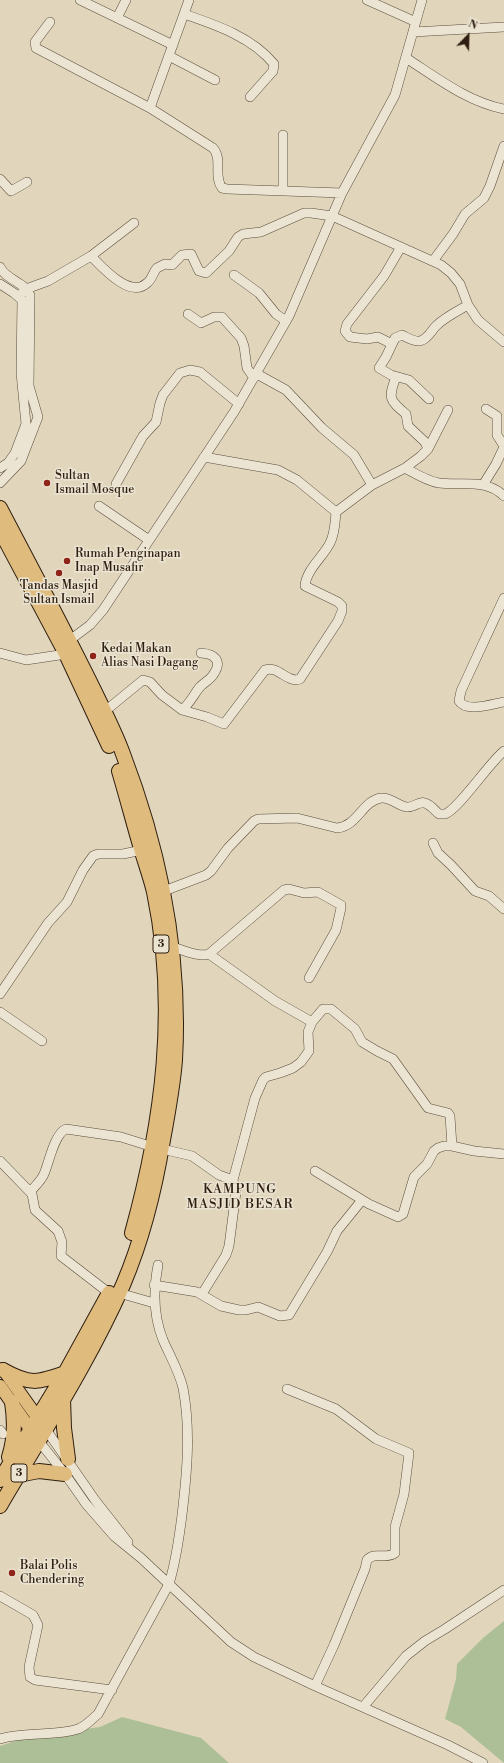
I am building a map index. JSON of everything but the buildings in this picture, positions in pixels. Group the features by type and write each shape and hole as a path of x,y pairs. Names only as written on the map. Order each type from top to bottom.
{"highway":[{"name":"3","path":"0,508 70,640 123,754 154,849 164,891 171,947 176,1022 175,1062 157,1148 114,1293 93,1346 63,1397 2,1477"},
{"name":"3","path":"0,530 66,654 116,762 154,892 163,958 166,1026 165,1060 157,1148"},
{"name":"3","path":"0,1506 18,1475 65,1373 114,1293"},
{"path":"2,1368 17,1377 33,1382 44,1381 65,1373"},
{"path":"63,1397 64,1428 68,1459"},
{"path":"2,1477 12,1448 14,1422 12,1402"},
{"path":"18,1475 39,1471 65,1474"}],"main road":[{"path":"2,1368 38,1429"},
{"path":"0,1386 12,1402 38,1429"}],"street":[{"path":"80,0 173,45"},
{"path":"117,18 126,0"},
{"path":"150,108 190,0"},
{"path":"367,0 414,27 504,27"},
{"path":"70,640 96,619 239,404 258,372 286,321 305,281 342,193 393,99 401,79 422,0"},
{"path":"184,14 217,25 246,41 274,64 273,71 250,97"},
{"path":"50,22 35,42 36,48 150,108 213,148 218,156 218,181 222,188 342,193"},
{"path":"169,56 215,80"},
{"path":"406,58 449,87 488,105 504,109"},
{"path":"283,135 283,191"},
{"path":"433,261 453,234 465,214 484,198 490,186 504,146"},
{"path":"0,179 11,191 27,182"},
{"path":"91,256 118,281 128,287 138,288 149,282 157,268 174,264 181,256 188,254 199,271 206,273 229,251 238,237 243,234 261,232 304,213 332,216 433,261 451,273 460,284 468,305 483,326 504,342"},
{"path":"18,296 26,289 48,281 91,256 134,223"},
{"path":"392,344 378,337 367,339 350,337 345,331 347,324 384,276 401,247"},
{"path":"0,268 6,275 26,289 30,295 29,386 38,417 21,461 0,483"},
{"path":"234,275 259,294 272,310 286,321"},
{"path":"0,284 18,296 22,302 21,373 26,424 15,453 8,463 0,468"},
{"path":"429,399 409,380 396,377 379,368 395,338 400,336 420,341 426,338 435,326 468,305"},
{"path":"188,314 201,323 214,317 222,318 241,338 244,346 246,368 258,372 286,390 322,428 354,455 372,485"},
{"path":"116,484 143,436 156,422 163,396 180,373 190,370 200,372 239,404"},
{"path":"396,377 390,393 390,398 406,414 408,426 420,436 425,442 428,450"},
{"path":"483,485 496,464 504,446 497,435 497,416 486,409"},
{"path":"336,512 372,485 405,468 422,456 428,450 448,410"},
{"path":"204,457 278,470 297,480 336,512"},
{"path":"405,468 435,482 483,485 502,493"},
{"path":"99,506 149,540"},
{"path":"104,712 143,680 150,682 162,695 182,710 207,716 224,724 265,670 273,670 295,680 300,679 338,621 342,611 342,606 338,602 305,586 311,570 331,541 335,531 336,512"},
{"path":"504,598 461,691 459,701 465,706 471,707 504,702"},
{"path":"0,653 26,660 66,654"},
{"path":"182,710 191,702 199,689 215,672 218,662 217,659 210,654 201,653"},
{"path":"164,891 206,875 211,871 228,848 254,821 258,819 292,818 337,828 342,827 354,820 363,809 381,798 411,808 423,802 439,814 446,814 458,804 492,762 504,751"},
{"path":"433,843 438,853 475,891 488,896 504,909"},
{"path":"0,994 48,923 67,902 83,870 93,856 98,854 123,854 142,850"},
{"path":"171,947 183,949 200,956 209,954 284,890 289,889 304,894 318,892 340,905 341,908 336,930 309,978"},
{"path":"209,954 275,1001 312,1022"},
{"path":"0,1000 2,1013 42,1041"},
{"path":"202,1294 226,1255 229,1246 236,1192 234,1180 255,1098 266,1076 293,1068 301,1062 309,1051 308,1032 312,1022 320,1011 328,1008 331,1009 355,1029 362,1042 393,1058 428,1108 448,1113 450,1116 452,1146"},
{"path":"30,1192 41,1179 50,1155 62,1132 66,1129 121,1137 157,1148 192,1156 218,1175 234,1180"},
{"path":"315,1171 362,1200 394,1216 401,1216 414,1177 427,1164 434,1151 444,1146 452,1146 474,1151 504,1154"},
{"path":"0,1160 30,1192 33,1197 33,1206 35,1210 58,1231 62,1238 61,1256 114,1293 154,1303"},
{"path":"154,1285 202,1294 221,1306 239,1310 258,1307 280,1316 289,1315 327,1252 337,1231 362,1200"},
{"path":"0,1739 28,1734 60,1732 78,1728 98,1714 169,1584 176,1561 185,1490 188,1419 182,1386 175,1365 161,1334 154,1303 154,1285 158,1265"},
{"path":"287,1388 336,1409 376,1439 408,1452 404,1494 395,1527 394,1553 388,1557 373,1556 367,1560 365,1569 334,1645 315,1686"},
{"path":"38,1429 68,1459 95,1500 141,1558"},
{"path":"38,1429 65,1474 86,1504 114,1536 141,1558 224,1637 254,1657 315,1686 448,1745 483,1763"},
{"path":"363,1707 406,1656 425,1641 504,1590"},
{"path":"0,1596 33,1615 38,1624 29,1667 30,1677 35,1680 112,1690"}],"green space":[{"path":"504,1621 504,1763 461,1727 445,1719 456,1679 457,1664 483,1638"},
{"path":"122,1717 201,1738 229,1763 0,1763 0,1746 28,1737 100,1727"}],"place":[{"name":"Sultan Ismail Mosque","path":"47,483"},
{"name":"Rumah Penginapan Inap Musafir","path":"67,561"},
{"name":"Tandas Masjid Sultan Ismail","path":"59,573"},
{"name":"Kedai Makan Alias Nasi Dagang","path":"93,656"},
{"name":"Balai Polis Chendering","path":"12,1573"}],"district":[{"name":"KAMPUNG MASJID BESAR","path":"240,1198"}]}
